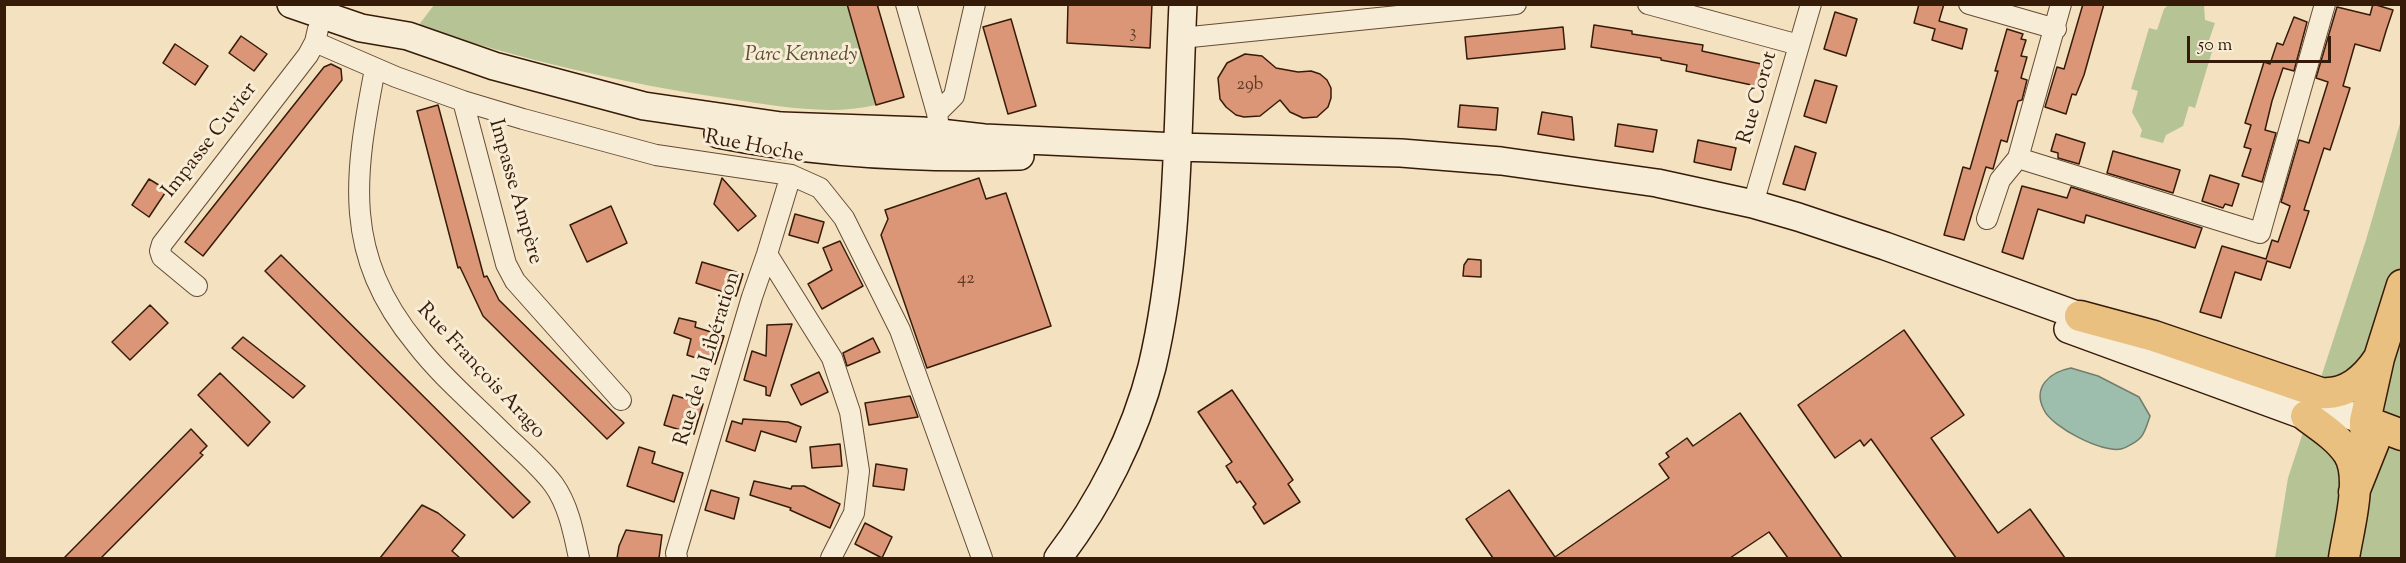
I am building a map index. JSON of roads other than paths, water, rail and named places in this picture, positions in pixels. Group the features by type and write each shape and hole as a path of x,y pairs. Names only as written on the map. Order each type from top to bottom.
{"main road":[{"path":"1059,558 1083,524 1109,476 1146,387 1158,337 1170,262 1183,4"},
{"path":"324,13 408,36 494,66 644,106 781,126 939,134 1176,155 1233,163 1493,177 1567,185 1674,205 1770,228 1887,265 2306,416 2380,433"},
{"path":"1176,155 1401,153 1492,160 1636,180 1753,204 1885,246 2080,316 2380,433 2402,453"},
{"path":"2354,492 2380,433 2379,358 2402,285"},
{"path":"2080,316 2154,336 2321,393 2348,388 2363,378 2379,358"},
{"path":"2306,416 2339,442 2349,454 2354,470 2354,492 2344,558"}],"street":[{"path":"906,4 939,134"},
{"path":"1181,38 1516,4"},
{"path":"1648,4 1799,45"},
{"name":"Rue Corot","path":"1753,204 1811,4"},
{"path":"1969,4 2056,29"},
{"path":"1987,219 2001,180 2018,159 2056,29 2061,4"},
{"path":"2018,159 2260,233 2325,4"},
{"path":"939,134 954,96 973,12"},
{"path":"324,13 367,64"},
{"name":"Impasse Cuvier","path":"197,286 162,257 160,251 162,244 308,55 315,42 324,13"},
{"name":"Rue Hoche","path":"315,42 463,101 656,155 791,175 820,188 844,218 900,330 982,558"},
{"name":"Rue François Arago","path":"367,64 358,181 365,243 375,279 395,316 418,347 555,486 571,524 579,558"},
{"name":"Impasse Ampère","path":"463,101 506,264 515,281 621,400"},
{"name":"Rue de la Libération","path":"677,558 676,553 748,308 791,175"},
{"path":"767,254 832,358 850,412 860,471 856,503 854,513 831,558"}],"park label":[{"name":"Parc Kennedy","path":"801,56"}]}
